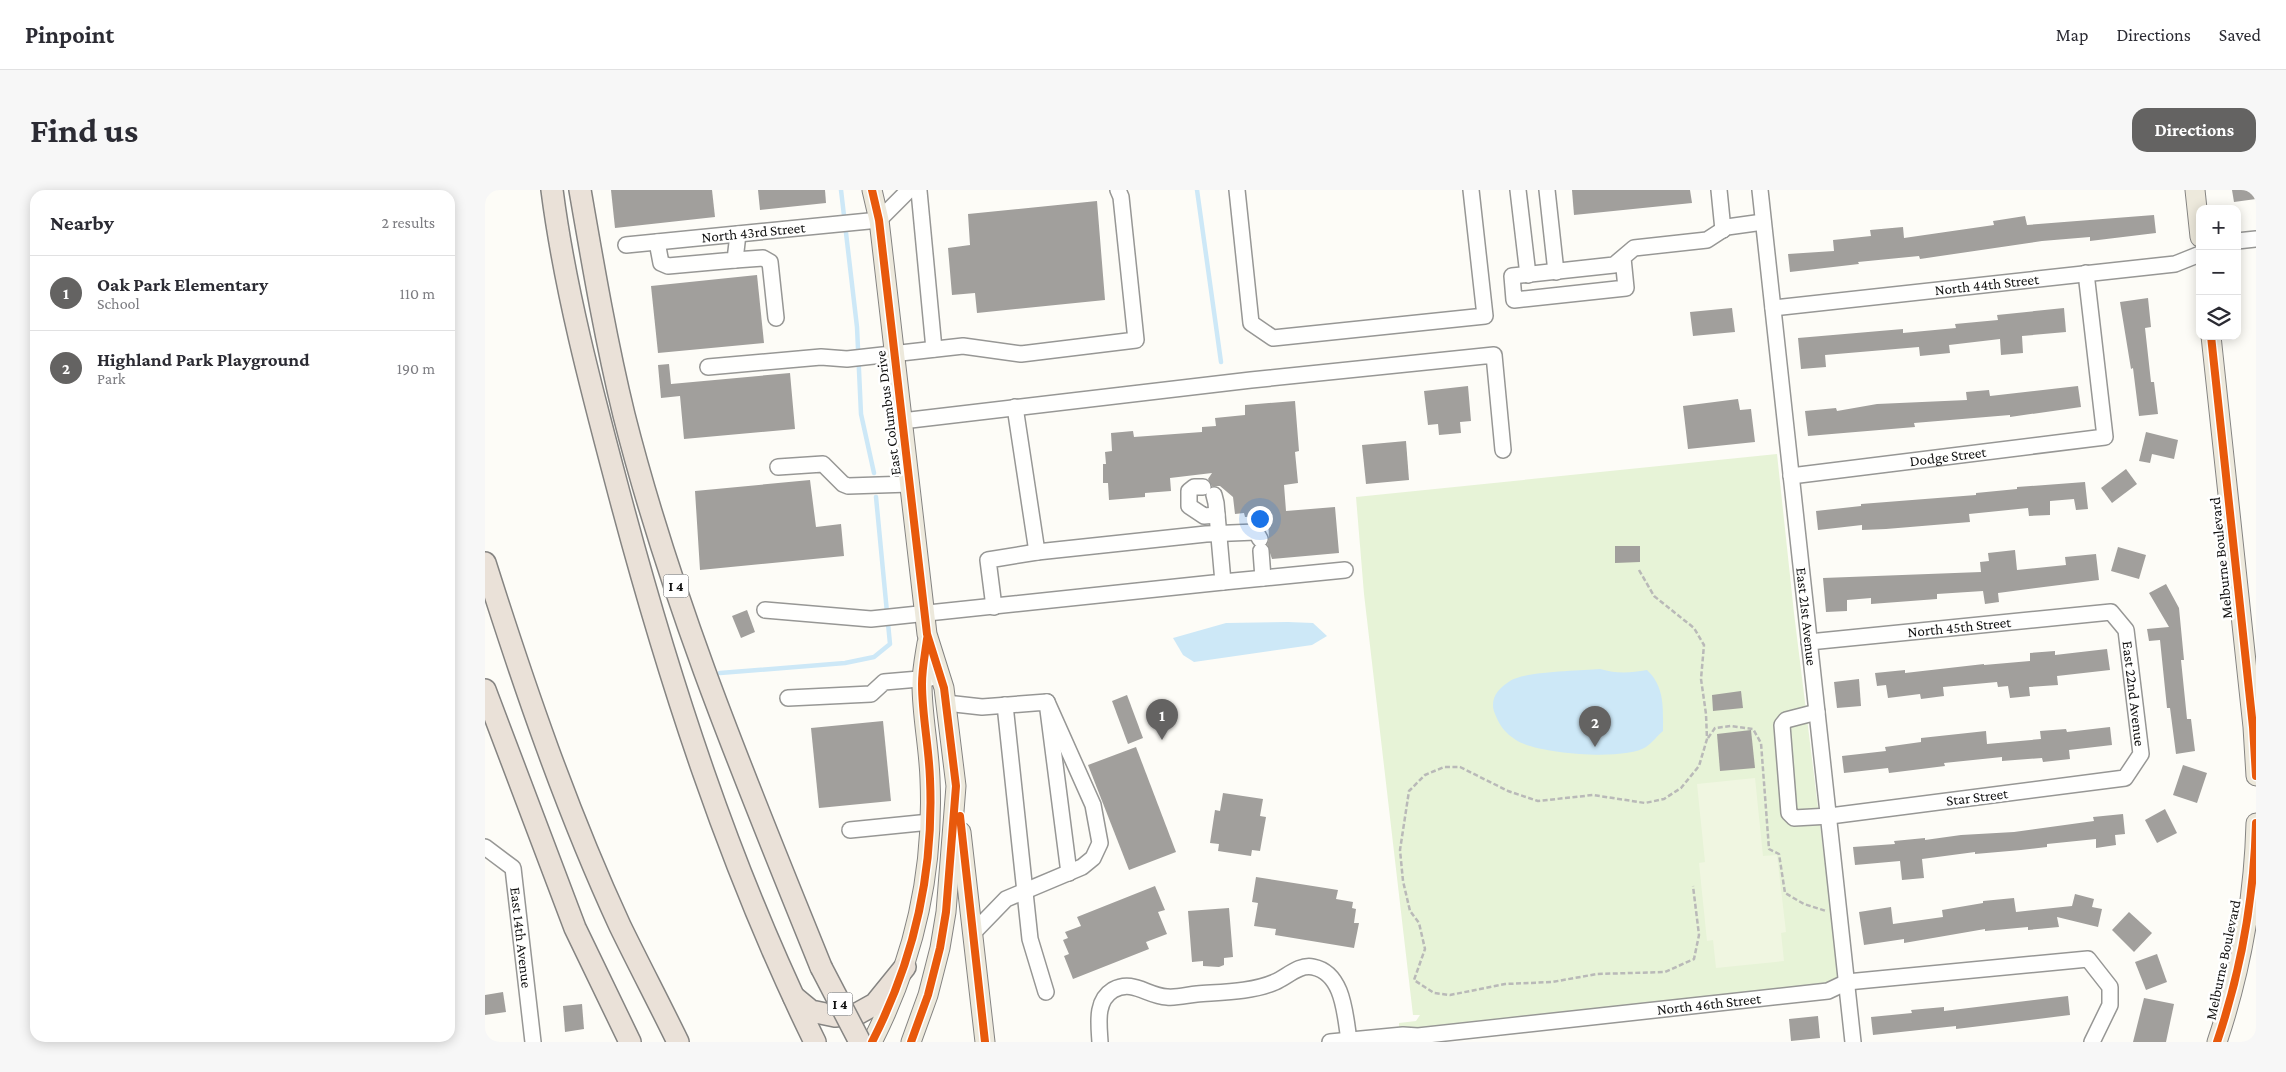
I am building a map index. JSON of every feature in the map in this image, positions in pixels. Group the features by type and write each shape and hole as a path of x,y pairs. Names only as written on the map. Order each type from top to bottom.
{"highway":[{"path":"552,190 576,316 601,426 651,614 710,791 756,913 815,1042"},
{"name":"I 4","path":"580,190 596,282 624,415 654,520 701,663 821,967 860,1042"},
{"path":"485,564 511,647 563,790 620,925 677,1042"},
{"path":"485,690 575,928 629,1042"},
{"path":"793,996 811,1011 835,1016 857,1014 875,1004 905,967"}],"main road":[{"name":"East Columbus Drive","path":"872,190 879,220 931,678 930,822 921,910 905,967 872,1042"},
{"path":"879,220 881,190"},
{"path":"2195,190 2197,205"},
{"name":"Melburne Boulevard","path":"2211,340 2253,727 2256,776"},
{"name":"East Columbus Drive","path":"911,1042 929,995 940,948 946,912 956,786 946,703 931,678"},
{"path":"956,786 985,1042"},
{"name":"Melburne Boulevard","path":"2217,1042 2228,1011 2244,943 2254,871 2256,823"}],"street":[{"path":"879,220 918,190"},
{"path":"918,190 934,349"},
{"path":"708,367 821,357 847,359 974,346 1021,354 1136,340 1121,197 1118,190"},
{"path":"1237,190 1251,323 1273,338 1485,316 1471,190"},
{"path":"1519,190 1527,275"},
{"path":"1547,190 1556,272"},
{"path":"1719,190 1723,230"},
{"name":"East 21st Avenue","path":"1760,190 1853,1042"},
{"name":"North 43rd Street","path":"626,245 879,220"},
{"path":"1623,258 1626,288 1514,300 1512,276 1614,265 1634,248 1707,240 1727,227 1763,222"},
{"path":"735,260 737,234"},
{"path":"2241,241 2256,239"},
{"path":"657,242 661,263 668,266 763,258 770,262 776,318"},
{"name":"North 44th Street","path":"1773,308 2175,264 2196,256"},
{"name":"Dodge Street","path":"1791,476 2105,437 2086,273"},
{"path":"902,420 1495,355 1503,450"},
{"path":"1015,407 1037,552"},
{"path":"778,467 823,464 843,484 848,486 910,484"},
{"path":"1217,515 1204,516 1194,512 1189,506 1189,492 1194,488 1208,491 1217,515 1223,582"},
{"path":"994,607 989,560 1037,552 1218,533 1256,532 1260,545 1263,578"},
{"path":"765,610 871,619 1345,570"},
{"name":"North 45th Street","path":"1809,642 2111,612"},
{"name":"East 22nd Avenue","path":"2111,612 2126,630 2141,754 2125,778"},
{"path":"788,698 871,694 884,682 931,678"},
{"path":"946,703 982,707 1047,702"},
{"path":"1047,702 1069,873"},
{"path":"973,933 1005,899 1082,867 1093,858 1100,843 1093,805 1047,702"},
{"path":"1005,705 1030,939 1046,992"},
{"name":"Star Street","path":"1817,712 1786,720 1782,726 1789,813 1794,818 1829,816 2125,778"},
{"path":"850,830 930,822"},
{"name":"East 14th Avenue","path":"485,847 513,868 533,1042"},
{"name":"North 46th Street","path":"1330,1042 1404,1039 1828,990 1847,982 2088,959 2109,987 2110,1005 2092,1042"},
{"path":"1100,1042 1099,1018 1101,1003 1104,997 1119,987 1142,988 1166,997 1243,990 1269,985 1295,970 1313,966 1329,974 1337,987 1342,1002 1349,1040"}],"path":[{"path":"1639,570 1654,596 1693,628 1704,645 1701,678 1706,714 1707,740"},
{"path":"1693,886 1699,935 1694,959 1665,972 1597,974 1552,982 1505,984 1450,995 1434,993 1414,980 1419,961 1425,949 1419,923 1410,911 1403,881 1400,850 1409,791 1425,775 1444,767 1460,767 1508,791 1538,801 1593,795 1645,803 1664,799 1681,788 1699,766 1707,740 1715,728 1731,726 1753,729 1761,743 1769,850 1779,854 1785,893 1823,911 1840,913"}],"green space":[{"path":"1777,454 1794,613 1839,978 1826,983 1418,1029 1399,1028 1399,1023 1416,1021 1420,1015 1413,1015 1364,594 1356,497"},
{"path":"1755,778 1763,856 1777,855 1786,932 1781,933 1784,961 1716,968 1713,940 1707,941 1699,863 1705,862 1697,784"}],"water":[{"path":"1226,623 1313,623 1327,636 1312,645 1194,662 1183,655 1173,638"},
{"path":"1600,669 1612,672 1647,670 1657,683 1662,698 1663,731 1646,747 1620,754 1601,755 1561,752 1527,745 1516,740 1501,726 1493,709 1493,704 1495,695 1510,681 1540,673"}],"building":[{"path":"611,190 712,190 715,217 615,228"},
{"path":"758,190 825,190 826,203 760,210"},
{"path":"1572,190 1690,190 1692,203 1574,215"},
{"path":"2232,190 2256,190 2256,199 2234,202"},
{"path":"1097,201 1105,300 977,313 975,293 952,295 948,248 970,245 968,214"},
{"path":"2154,215 2156,233 2090,241 2090,237 2042,241 1920,259 1919,256 1858,262 1859,264 1790,272 1788,254 1834,251 1833,240 1871,236 1870,230 1903,227 1904,238 1994,225 1993,221 2025,216 2027,225"},
{"path":"757,275 764,343 658,353 651,286"},
{"path":"2148,298 2151,327 2145,328 2151,382 2154,382 2158,414 2139,416 2133,368 2131,369 2120,302"},
{"path":"1732,308 1735,332 1693,336 1690,312"},
{"path":"2064,308 2066,332 2022,336 2023,353 2001,355 2000,339 1949,345 1950,353 1920,356 1919,347 1825,355 1826,367 1801,369 1798,338 1903,329 1903,333 1956,328 1955,324 1998,320 1997,315"},
{"path":"669,364 671,384 790,373 795,429 684,439 680,396 661,398 658,365"},
{"path":"1468,386 1471,421 1460,422 1461,433 1439,435 1438,424 1428,425 1424,391"},
{"path":"2078,386 2081,407 2010,417 2010,415 1914,423 1915,427 1808,436 1805,411 1836,408 1837,411 1877,404 1967,400 1966,392 1989,390 1990,396"},
{"path":"1738,399 1740,410 1751,409 1755,442 1688,449 1683,406"},
{"path":"1295,401 1299,451 1295,452 1298,483 1284,485 1286,511 1335,507 1339,553 1272,559 1267,544 1269,540 1268,516 1245,517 1244,513 1235,514 1233,497 1220,486 1212,486 1208,479 1212,473 1170,478 1171,491 1145,493 1145,497 1109,500 1108,483 1103,483 1103,464 1106,464 1105,452 1112,451 1111,433 1133,431 1134,437 1202,432 1202,427 1216,426 1215,418 1245,415 1245,405"},
{"path":"2146,432 2178,440 2174,459 2152,454 2150,463 2139,461"},
{"path":"1406,441 1409,480 1366,484 1362,445"},
{"path":"2126,469 2137,484 2112,503 2101,488"},
{"path":"810,480 816,527 841,524 844,556 700,570 695,491"},
{"path":"2085,482 2088,509 2076,510 2074,499 2050,501 2050,515 2029,516 2028,508 1969,514 1970,522 1862,530 1862,525 1818,530 1816,511 1861,506 1861,504 1976,495 1976,493 2017,489 2017,487"},
{"path":"1615,546 1640,546 1640,562 1615,563"},
{"path":"2118,547 2146,555 2139,579 2111,571"},
{"path":"2015,550 2017,570 2066,565 2065,557 2096,554 2099,580 1998,593 1999,602 1985,604 1983,591 1937,594 1937,599 1871,604 1871,598 1847,600 1847,611 1826,612 1823,578 1981,572 1980,562 1989,561 1988,553"},
{"path":"2166,584 2179,608 2184,660 2181,660 2187,719 2191,719 2195,751 2176,754 2170,708 2167,708 2160,640 2149,641 2147,629 2169,627 2149,593"},
{"path":"747,610 755,632 741,638 732,616"},
{"path":"2107,649 2110,670 2057,676 2058,685 2029,687 2030,696 2010,698 2008,686 1998,687 1997,682 1943,687 1944,696 1921,699 1920,694 1888,698 1886,685 1877,686 1875,673 1905,670 1905,673 2030,661 2030,653 2055,651 2055,655"},
{"path":"1859,679 1861,706 1837,708 1834,682"},
{"path":"1741,691 1743,708 1713,711 1712,695"},
{"path":"1127,695 1143,738 1128,744 1112,701"},
{"path":"883,721 891,801 819,808 811,728"},
{"path":"2110,727 2112,745 2069,750 2070,759 2043,762 2042,758 2002,761 2002,757 1944,763 1945,766 1889,773 1888,768 1844,773 1842,756 1886,751 1885,747 1921,742 1921,738 1986,731 1987,744 2041,739 2040,731 2066,729 2067,732"},
{"path":"1751,730 1755,768 1720,771 1717,734"},
{"path":"1136,747 1176,852 1129,870 1088,765"},
{"path":"2183,765 2207,773 2197,803 2173,795"},
{"path":"1223,793 1263,799 1260,816 1266,817 1260,851 1252,850 1251,856 1218,851 1219,844 1210,843 1215,810 1220,811"},
{"path":"2165,809 2177,833 2157,843 2145,820"},
{"path":"2123,814 2125,834 2115,835 2116,845 2096,848 2096,839 2047,844 2047,847 2021,850 1975,854 1975,852 1922,859 1924,878 1902,880 1900,861 1855,865 1853,847 1895,844 1894,841 1925,838 1925,840 1961,835 2014,832 2094,821 2093,817"},
{"path":"1256,877 1338,890 1336,899 1353,902 1352,908 1356,909 1354,923 1359,923 1354,948 1275,935 1276,929 1254,926 1258,903 1252,902"},
{"path":"1155,886 1165,910 1158,912 1167,934 1146,942 1149,949 1073,979 1064,956 1069,954 1063,940 1068,938 1065,932 1081,926 1077,917"},
{"path":"2075,894 2094,899 2092,907 2102,909 2098,927 2057,917 2059,927 2028,930 2028,927 1985,931 1985,929 1904,943 1904,939 1864,945 1859,912 1891,907 1893,924 1943,917 1942,910 1983,903 1983,901 2014,898 2016,912 2072,906"},
{"path":"1229,908 1233,957 1224,958 1224,965 1219,967 1203,966 1203,961 1192,962 1188,911"},
{"path":"2129,912 2152,933 2134,952 2112,930"},
{"path":"2157,954 2167,982 2146,990 2135,962"},
{"path":"503,992 506,1012 485,1015 485,995"},
{"path":"2068,996 2070,1015 1956,1029 1956,1026 1873,1035 1871,1017 1912,1013 1911,1010 1944,1007 1944,1011"},
{"path":"2144,998 2174,1004 2166,1042 2133,1042"},
{"path":"582,1004 584,1029 565,1032 563,1006"},
{"path":"1818,1016 1820,1038 1791,1041 1789,1019"}],"waterway":[{"path":"841,190 857,327 861,414 874,473"},
{"path":"1197,190 1221,362"},
{"path":"720,673 845,663 874,657 890,644 876,497"}],"cycle path":[{"path":"872,190 879,220 927,634 944,688 956,786 946,912 940,948 928,995 911,1042"},
{"path":"2211,340 2253,727 2256,776"},
{"path":"872,1042 887,1011 910,947 918,914 929,847 929,767 922,684 927,639"},
{"path":"960,816 985,1042"},
{"path":"2217,1042 2233,988 2245,934 2255,851 2256,823"}],"place":[{"name":"Oak Park Elementary","path":"1162,740"},
{"name":"Highland Park Playground","path":"1595,747"}]}
